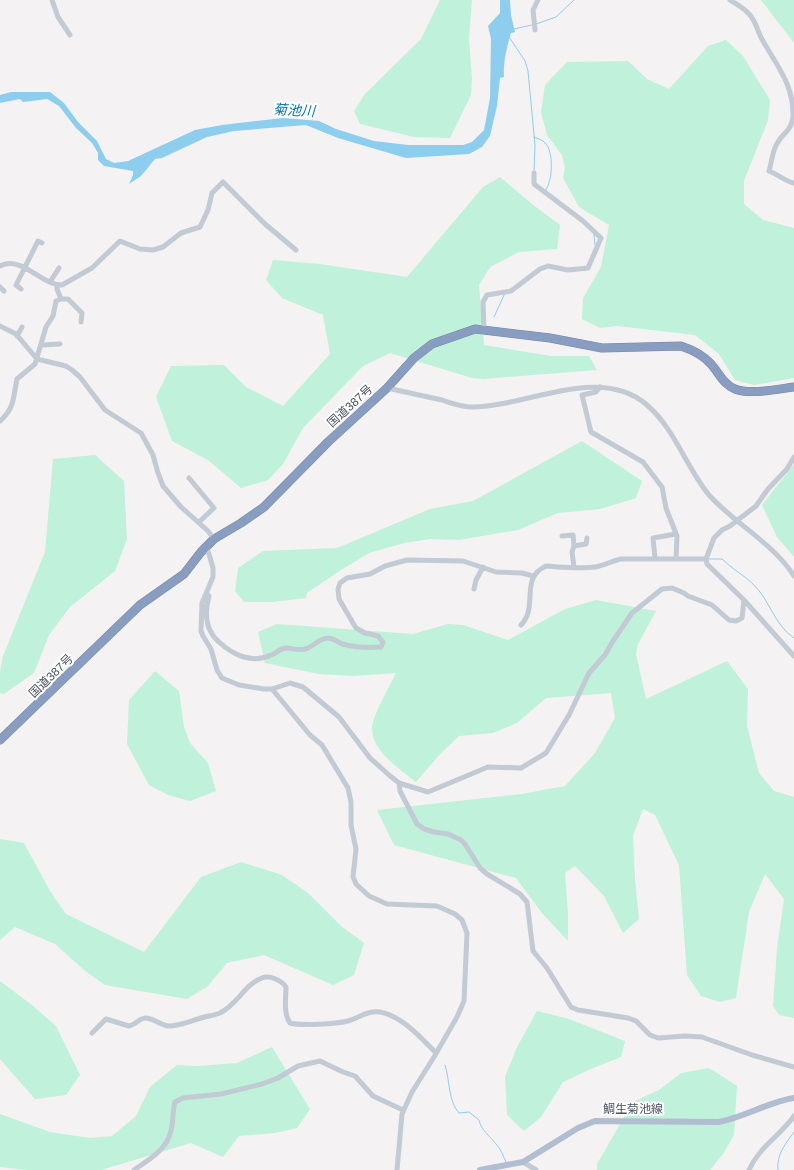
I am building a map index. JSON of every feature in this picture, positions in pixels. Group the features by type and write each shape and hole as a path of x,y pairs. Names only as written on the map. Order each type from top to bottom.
{"highway":[{"name":"国道387号","path":"0,740 140,605 184,574 214,539 264,507 328,442 387,388 414,358 432,344 475,330 484,330 550,338 602,348 681,346 705,357 728,385 736,390 756,391 794,387"}],"main road":[{"name":"鯛生菊池線","path":"480,1170 523,1162 578,1128 595,1121 719,1122 735,1118 781,1100 794,1098"}],"street":[{"path":"52,0 58,17 70,35"},
{"path":"534,30 534,10 538,0"},
{"path":"730,0 749,14 757,25 762,40 779,63 788,80 794,99 794,115 791,127 777,143 769,171 780,175 790,183 794,183"},
{"path":"484,330 483,302 487,296 511,291 540,269 548,266 568,270 588,268 600,238 583,221 534,184 534,173"},
{"path":"0,266 12,264 57,285 62,285 92,268 120,241 140,249 154,250 163,247 180,233 200,227 208,210 212,193 223,182 265,224 296,250"},
{"path":"21,289 16,285 38,241 42,243"},
{"path":"50,282 59,268"},
{"path":"57,285 61,298"},
{"path":"0,421 7,415 13,405 17,379 35,364 38,359 46,327 53,316 56,301 61,298 68,299 82,313 81,322"},
{"path":"0,326 17,336 38,359 66,366 72,370 80,377 105,410 141,433 153,455 163,486 181,507 214,539"},
{"path":"17,336 22,327"},
{"path":"42,345 60,344"},
{"path":"387,388 470,407 505,404 600,387 624,391 647,404 665,425 701,485 711,497 772,551 794,576"},
{"path":"600,387 596,392 582,395 591,432 643,462 662,487 666,508 676,534 676,559"},
{"path":"794,458 756,506 722,530 714,538 706,559 707,564 744,600 794,656"},
{"path":"189,478 214,508 198,522"},
{"path":"655,558 653,538 676,534"},
{"path":"562,536 573,535 574,546 572,552 574,567"},
{"path":"574,546 586,544 587,538"},
{"path":"206,547 210,554 213,576 202,603 202,631 222,678 239,685 272,689 290,683 303,687 339,717 370,758 399,783 428,792 488,767 521,768 546,753 569,715 589,673 606,655 632,613 662,589 672,588 712,605 729,620 736,621 742,618 744,600"},
{"path":"521,626 526,620 529,609 529,595 533,576 546,566 593,567 603,566 610,561 621,559 706,559"},
{"path":"206,594 208,596 207,626 213,637 228,650 242,657 263,658 281,649 306,649 326,638 331,638 343,644 381,646 383,642 378,636 365,633 356,628 339,599 338,589 340,583 347,578 370,574 385,566 407,560 462,561 496,572 522,573 533,576"},
{"path":"474,589 476,580 483,567"},
{"path":"272,689 310,735 322,745 348,788 351,802 351,826 356,848 353,877 356,884 370,896 387,904 437,906 455,914 462,920 467,933 464,1001 457,1017 412,1092 404,1110 397,1170"},
{"path":"399,783 400,791 417,824 424,829 448,834 461,840 480,868 520,894 527,902 532,951 547,968 571,1007 578,1010 628,1018 636,1021 650,1035 658,1038 702,1037 752,1055 794,1067"},
{"path":"92,1033 106,1018 129,1026 147,1018 169,1026 211,1016 228,1008 249,987 261,978 266,977 283,982 286,986 285,1007 290,1023 299,1025 342,1022 370,1012 380,1012 403,1023 436,1053"},
{"path":"134,1170 152,1158 166,1143 171,1132 174,1102 183,1098 221,1094 262,1084 278,1078 298,1066 320,1061 355,1076 373,1096 404,1110"},
{"path":"749,1170 756,1156 773,1137 788,1125 794,1116"},
{"path":"523,1162 536,1170"}],"green space":[{"path":"440,0 472,0 469,39 472,79 471,95 450,138 414,137 360,124 354,111 365,94 421,39"},
{"path":"761,0 794,0 794,43"},
{"path":"726,40 743,56 770,100 768,120 744,181 744,204 763,220 794,228 794,378 754,385 735,380 719,354 695,335 617,326 600,328 582,319 583,298 601,267 609,225 579,207 563,178 565,168 562,155 547,135 541,112 545,85 567,62 628,61 647,79 669,89 708,46"},
{"path":"500,177 560,225 557,249 519,252 490,267 479,285 484,345 551,356 589,356 597,370 483,379 472,378 390,353 363,366 303,428 283,464 268,480 241,488 208,460 172,441 156,397 171,366 224,365 246,387 283,406 330,354 323,315 282,298 266,280 273,260 320,264 407,277 483,187"},
{"path":"582,441 642,481 636,498 600,509 558,513 518,530 459,540 430,539 404,543 369,553 307,593 306,598 272,602 244,602 235,591 238,568 263,551 337,548 430,509 473,501"},
{"path":"95,455 124,481 127,539 115,571 70,607 49,635 34,673 4,694 0,693 0,672 3,656 45,552 53,459"},
{"path":"794,464 794,557 777,537 762,505"},
{"path":"596,600 656,611 638,644 636,654 646,699 727,661 748,689 747,726 759,773 774,791 794,797 794,1018 779,1015 773,1006 777,949 784,899 765,874 749,912 736,998 720,1002 701,996 687,975 679,865 655,815 643,809 633,836 639,919 623,933 604,896 575,866 565,873 568,941 542,913 516,878 394,845 377,810 522,794 565,786 595,753 615,718 611,693 546,698 517,723 493,733 459,736 440,754 416,782 382,753 377,746 372,730 378,710 396,673 354,676 319,674 265,663 258,632 277,624 413,634 448,624 463,625 508,640 565,609"},
{"path":"155,671 179,691 184,727 190,743 208,763 216,791 190,801 168,795 149,785 127,744 129,700"},
{"path":"0,839 24,843 50,891 66,914 144,952 201,877 241,862 282,875 308,893 341,926 364,943 354,975 333,985 264,955 227,963 208,986 187,999 105,985 84,970 55,944 15,927 0,940"},
{"path":"0,981 56,1026 80,1075 66,1095 35,1099 0,1059"},
{"path":"537,1011 569,1019 625,1041 621,1057 563,1082 541,1117 524,1131 507,1115 505,1077 517,1047"},
{"path":"272,1047 310,1109 297,1128 275,1133 239,1136 223,1157 191,1143 101,1170 26,1170 0,1167 0,1114 50,1132 90,1138 112,1136 136,1116 150,1087 177,1065 198,1066 237,1063"},
{"path":"709,1068 737,1086 734,1135 723,1154 710,1170 597,1170 597,1164 633,1102 659,1090 681,1073"}],"water":[{"path":"500,0 510,0 515,32 511,33 507,49 504,77 500,78 497,106 490,136 482,147 469,154 406,158 338,138 306,125 234,131 207,137 162,158 155,159 141,176 129,184 133,171 104,166 98,160 98,153 92,143 76,128 59,106 47,99 23,102 20,99 0,103 0,95 11,92 50,92 64,103 78,122 97,141 106,159 114,163 128,161 195,130 283,118 319,121 336,129 374,141 408,145 463,145 472,142 484,130 490,98 491,39 488,26 500,13"}],"waterway":[{"path":"536,24 556,17 574,0"},
{"path":"514,29 532,25"},
{"path":"509,37 525,61 528,71 535,145 534,172"},
{"path":"534,137 542,140 550,153 551,174 545,191"},
{"path":"594,234 595,245"},
{"path":"494,317 505,293"},
{"path":"709,559 722,559 753,584 764,597 787,633 794,638"},
{"path":"445,1065 455,1108 459,1113 469,1112 479,1120 484,1130 499,1148 506,1162"},
{"path":"778,1170 780,1154 794,1132"}],"water label":[{"name":"菊池川","path":"294,110"}]}
